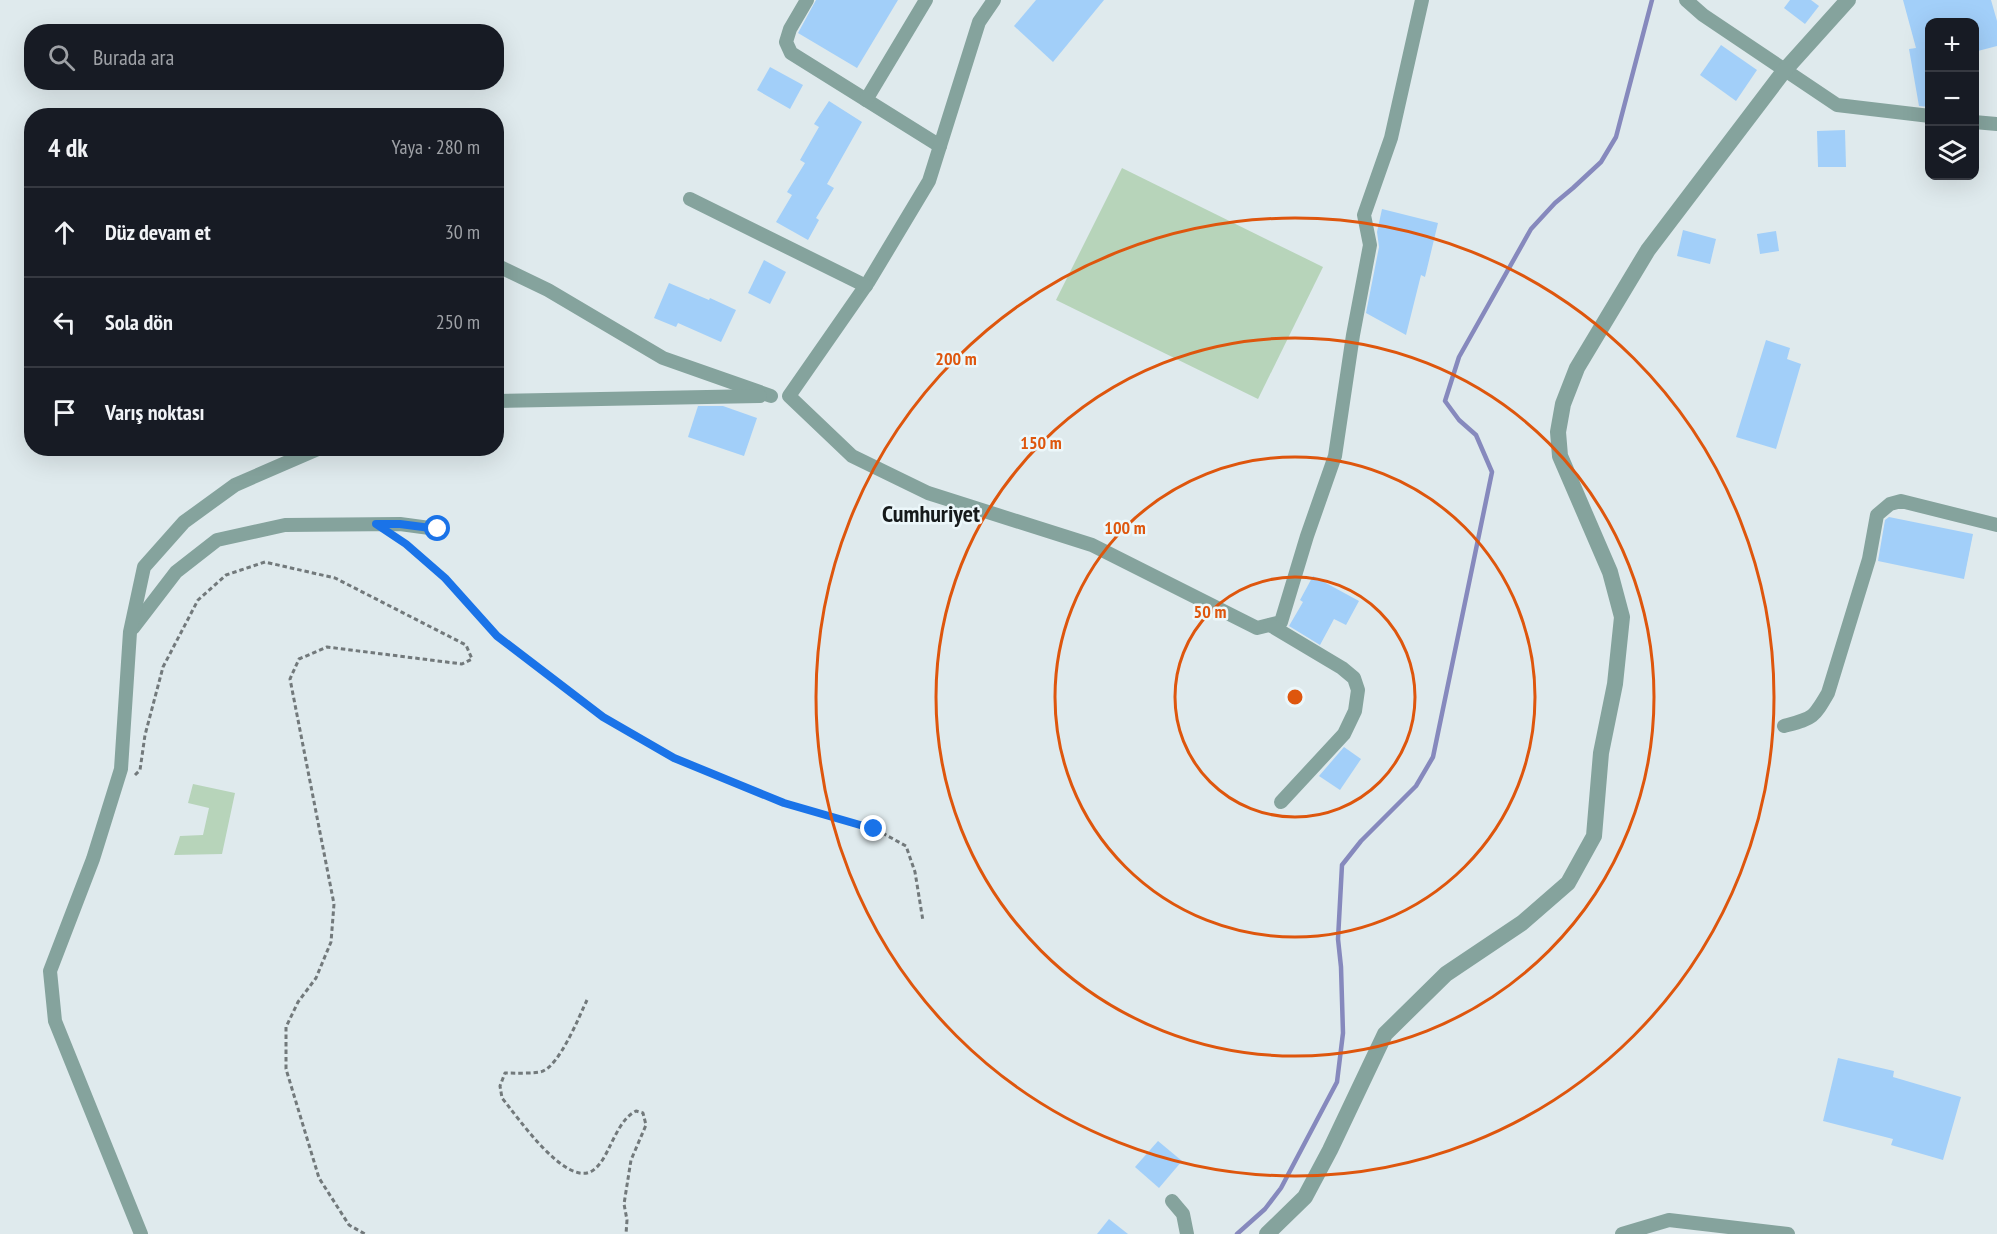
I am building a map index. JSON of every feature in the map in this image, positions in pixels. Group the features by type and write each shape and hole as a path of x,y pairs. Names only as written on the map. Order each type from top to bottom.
{"street":[{"path":"807,0 790,29 786,42 791,53 940,146"},
{"path":"866,100 926,0"},
{"path":"789,396 866,286 929,181 979,22 994,0"},
{"path":"504,401 789,396 852,456 928,493 1092,545 1257,628 1281,622 1307,536 1335,456 1353,335 1370,245 1364,215 1391,138 1422,0"},
{"path":"1686,0 1703,15 1837,105 1925,116"},
{"path":"1267,1234 1305,1197 1335,1140 1385,1034 1446,974 1522,923 1568,884 1594,836 1601,753 1615,684 1622,616 1610,572 1560,456 1558,432 1563,404 1577,368 1648,250 1784,71 1848,0"},
{"path":"1979,122 1997,124"},
{"path":"690,199 866,286"},
{"path":"504,269 548,291 663,358 771,396"},
{"path":"141,1234 55,1021 50,970 93,859 121,769 130,632 144,567 184,522 235,485 302,456"},
{"path":"1784,726 1809,719 1828,693 1869,559 1877,515 1890,504 1901,501 1997,525"},
{"path":"130,632 176,572 217,540 285,525 400,524 438,529"},
{"path":"1270,625 1342,668 1354,678 1358,690 1355,711 1344,734 1281,802"},
{"path":"1172,1201 1183,1214 1187,1234"},
{"path":"1622,1234 1669,1220 1788,1234"}],"path":[{"path":"376,524 406,544 445,578 497,636 603,717 674,758 784,803 874,829 906,846 915,872 923,921"},
{"path":"134,776 140,770 145,735 163,667 198,600 226,575 265,562 335,578 466,645 472,659 462,664 327,647 299,659 290,679 334,904 331,942 316,978 298,1002 286,1028 286,1069 319,1178 349,1225 365,1234"},
{"path":"587,1000 571,1035 556,1059 543,1071 505,1073 500,1086 502,1098 552,1158 574,1172 583,1173 592,1171 603,1160 622,1124 632,1113 636,1111 643,1113 646,1125 631,1160 624,1204 627,1220 626,1234"}],"green space":[{"path":"1122,168 1323,267 1258,399 1056,300"},
{"path":"193,784 235,793 222,854 174,855 180,836 203,835 209,808 188,803"}],"building":[{"path":"816,0 898,0 857,68 798,33"},
{"path":"1036,0 1104,0 1053,62 1014,26"},
{"path":"1790,0 1811,0 1819,6 1805,24 1784,8"},
{"path":"1903,0 1991,0 1997,21 1997,46 1979,51 1979,18 1925,18 1925,107 1919,106 1909,49 1916,48"},
{"path":"1721,45 1757,70 1736,101 1700,75"},
{"path":"770,67 803,85 790,109 757,90"},
{"path":"829,101 862,122 827,184 834,188 816,218 819,220 808,240 776,222 792,195 787,192 805,163 800,160 819,127 814,124"},
{"path":"1845,130 1846,167 1818,167 1817,131"},
{"path":"1382,209 1438,223 1425,277 1421,275 1406,335 1366,313 1379,247 1377,232"},
{"path":"1683,230 1716,239 1710,264 1677,256"},
{"path":"1776,231 1779,251 1760,254 1757,234"},
{"path":"764,260 786,272 770,304 748,293"},
{"path":"669,283 736,310 721,342 678,323 676,327 654,318"},
{"path":"1766,340 1790,348 1787,359 1801,364 1776,449 1736,437"},
{"path":"698,406 723,406 757,418 744,456 688,437"},
{"path":"1889,517 1973,534 1964,579 1878,561 1885,520"},
{"path":"1313,576 1359,601 1346,625 1334,619 1320,645 1289,626 1303,602 1300,600"},
{"path":"1344,747 1361,759 1340,790 1319,776"},
{"path":"1838,1058 1894,1071 1893,1077 1961,1097 1943,1160 1891,1145 1893,1139 1823,1121"},
{"path":"1158,1141 1182,1161 1159,1188 1135,1167"},
{"path":"1109,1219 1128,1234 1097,1234"}],"waterway":[{"path":"1237,1234 1265,1209 1281,1188 1337,1082 1343,1033 1338,939 1342,865 1361,841 1416,786 1433,757 1492,472 1476,435 1459,420 1445,401 1459,357 1531,229 1555,203 1601,162 1616,137 1652,0"}],"district":[{"name":"Cumhuriyet","path":"931,513"}],"route":[{"path":"438,529 400,524 376,524 406,544 445,578 497,636 603,717 674,758 784,803 874,829"}]}
